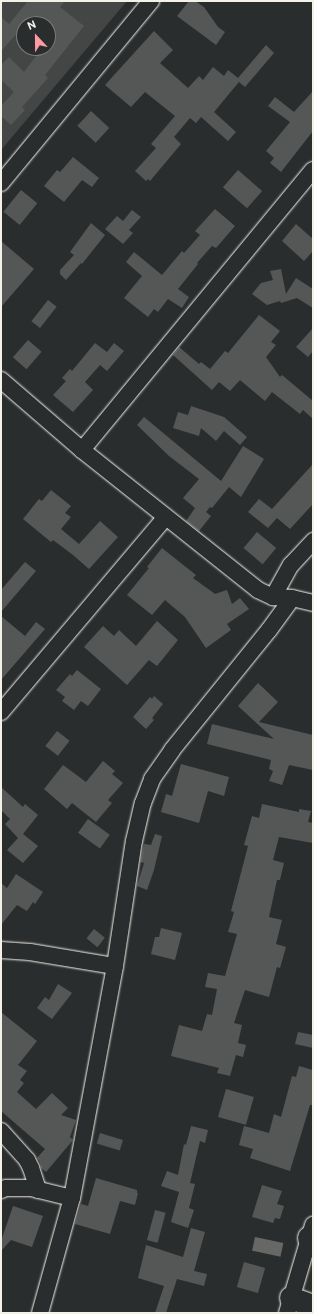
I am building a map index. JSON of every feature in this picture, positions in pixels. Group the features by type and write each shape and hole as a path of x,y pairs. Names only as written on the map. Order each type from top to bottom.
{"main road":[{"path":"289,1305 313,1306"}],"street":[{"path":"1,183 151,1"},
{"path":"82,450 313,170"},
{"path":"1,380 82,450 258,590 273,596 292,598 313,603"},
{"path":"1,712 166,517"},
{"path":"273,596 291,565 313,541"},
{"path":"40,1313 72,1198 114,966 134,841 143,803 152,779 172,750 269,630 292,598"},
{"path":"1,950 30,952 114,966"},
{"path":"1,1131 27,1160 32,1168 38,1190"},
{"path":"1,1190 19,1188 38,1190 72,1198"},
{"path":"289,1305 312,1234"}],"shaded area":[{"path":"1,1 127,1 1,150"},
{"path":"255,1237 283,1243 280,1257 252,1251"}],"building":[{"path":"28,1 65,1 60,7 84,26 45,75 48,78 22,107 25,110 11,125 1,116 1,106 14,92 1,80 1,65 9,57 24,72 36,56 56,56 56,16 16,16 16,35 1,51 1,17 9,24"},
{"path":"189,1 195,1 204,7 218,27 225,32 216,45 177,16"},
{"path":"154,31 173,50 160,63 188,88 199,76 203,80 213,67 224,76 228,70 238,78 266,45 274,53 245,87 239,82 214,112 236,132 228,141 201,117 196,123 190,118 174,137 181,144 150,181 148,179 146,181 135,171 156,148 151,144 175,116 145,92 131,107 105,85"},
{"path":"313,91 313,131 281,172 270,163 274,158 266,151 290,122 268,106 275,97 294,112"},
{"path":"91,111 109,128 96,143 77,126"},
{"path":"73,157 99,178 92,187 82,180 64,202 44,186 57,170 60,172"},
{"path":"238,170 262,191 247,208 223,187"},
{"path":"21,190 37,203 20,225 3,212"},
{"path":"215,209 235,226 216,248 212,246 197,263 198,264 178,289 189,297 182,308 168,299 158,312 154,309 148,317 124,298 142,276 126,262 134,252 162,275 182,251 184,253 200,235 195,231"},
{"path":"132,210 141,217 129,230 133,233 123,244 105,229 117,216 123,221"},
{"path":"91,223 105,235 82,264 81,263 66,280 60,274 60,270 74,255 70,252"},
{"path":"296,224 313,239 313,251 304,261 282,241"},
{"path":"1,241 34,269 1,307"},
{"path":"281,269 286,294 296,278 313,289 313,308 297,298 281,303 280,301 267,305 252,294 261,283 273,280 270,271"},
{"path":"48,300 57,307 40,328 31,321"},
{"path":"259,315 280,331 271,342 276,345 266,357 280,377 282,375 313,401 313,419 303,410 300,414 272,392 265,401 240,380 230,391 219,382 212,390 173,355 179,347 199,364 201,362 210,369 225,351 228,353"},
{"path":"313,328 313,351 308,357 296,347"},
{"path":"28,340 42,352 26,369 13,357"},
{"path":"95,343 107,352 114,343 124,351 107,371 100,365 85,382 93,390 73,412 53,395 66,381 62,378 70,369 72,371"},
{"path":"191,406 224,417 247,437 240,445 224,431 216,441 201,428 199,436 173,428 178,412 188,415"},
{"path":"144,417 221,481 243,446 264,459 241,497 229,487 212,508 210,507 206,512 211,516 199,531 186,521 195,508 183,498 199,479 169,456 137,425"},
{"path":"313,464 313,504 290,529 277,518 268,528 248,512 259,499 272,509"},
{"path":"51,490 71,506 65,513 71,517 61,529 79,544 100,521 118,537 89,569 73,555 53,540 51,542 23,519 39,499 42,501"},
{"path":"257,532 276,548 263,564 244,548"},
{"path":"162,548 196,575 193,578 215,594 227,590 232,604 240,598 249,609 227,624 231,630 206,648 185,617 165,600 152,615 127,595 149,568 147,567"},
{"path":"25,562 36,571 1,612 1,590"},
{"path":"1,616 25,636 36,622 45,629 1,680"},
{"path":"157,621 178,640 157,666 149,660 127,685 84,647 103,626 114,636 119,630 136,646"},
{"path":"77,670 101,689 88,706 81,701 74,710 62,701 65,697 56,690 70,674 72,676"},
{"path":"258,683 278,702 259,722 313,735 313,770 289,765 282,785 269,781 273,771 269,769 271,760 207,744 212,724 274,739 238,706"},
{"path":"154,696 163,704 152,718 154,720 146,729 133,717 150,697 152,699"},
{"path":"57,731 70,741 58,756 45,746"},
{"path":"103,761 115,771 112,774 123,783 108,800 112,803 96,822 72,803 67,809 44,789 63,765 86,782"},
{"path":"181,764 229,777 224,796 208,791 199,823 161,812 166,794 172,796"},
{"path":"1,787 23,807 25,804 38,815 23,834 38,846 23,863 7,850 18,838 5,824 10,819 1,810"},
{"path":"262,804 299,812 299,809 311,811 308,822 313,823 313,843 279,837 273,860 284,863 280,880 277,880 269,917 282,920 276,944 286,947 280,968 277,967 269,997 245,990 234,1023 242,1025 238,1043 246,1045 243,1057 236,1055 230,1076 217,1073 219,1068 171,1056 179,1025 202,1031 207,1014 212,1015 217,989 205,987 208,973 225,976 237,934 228,932 234,912 231,911 248,846 244,845 252,816 259,818"},
{"path":"88,819 110,835 100,849 78,833"},
{"path":"155,834 162,836 154,870 147,890 137,886 144,863 140,862 144,844 151,845"},
{"path":"16,874 43,892 35,904 33,902 27,911 17,905 1,925 1,883 7,888"},
{"path":"161,928 182,933 175,960 151,954 155,937 159,937"},
{"path":"94,929 105,938 97,947 86,938"},
{"path":"58,984 72,993 52,1019 37,1008 45,997 49,1000"},
{"path":"1,1012 37,1041 18,1065 27,1071 20,1080 24,1083 17,1092 36,1109 52,1093 68,1108 61,1115 76,1120 70,1137 73,1140 46,1172 41,1168 40,1162 37,1158 45,1149 1,1111"},
{"path":"298,1032 313,1035 313,1048 295,1044"},
{"path":"299,1066 313,1070 313,1105 310,1105 290,1171 250,1158 253,1149 239,1145 244,1126 269,1133 274,1114 281,1117 292,1076 296,1077"},
{"path":"226,1089 254,1097 246,1125 218,1117"},
{"path":"191,1126 208,1130 205,1143 200,1141 190,1183 195,1184 189,1208 194,1210 188,1228 171,1222 179,1192 161,1186 167,1171 178,1175 184,1144 186,1145"},
{"path":"100,1133 123,1140 120,1151 97,1144"},
{"path":"96,1178 137,1190 138,1193 135,1205 120,1201 110,1234 75,1224 81,1204 88,1206"},
{"path":"262,1185 282,1191 277,1204 284,1206 280,1219 275,1218 273,1223 252,1217"},
{"path":"13,1206 43,1216 32,1247 11,1240 1,1251 1,1241"},
{"path":"155,1210 166,1213 158,1243 147,1240"},
{"path":"191,1228 205,1232 194,1271 207,1274 204,1286 177,1279 166,1313 155,1313 164,1286 138,1278 146,1245 183,1257"},
{"path":"244,1262 265,1268 258,1293 237,1287"}]}
